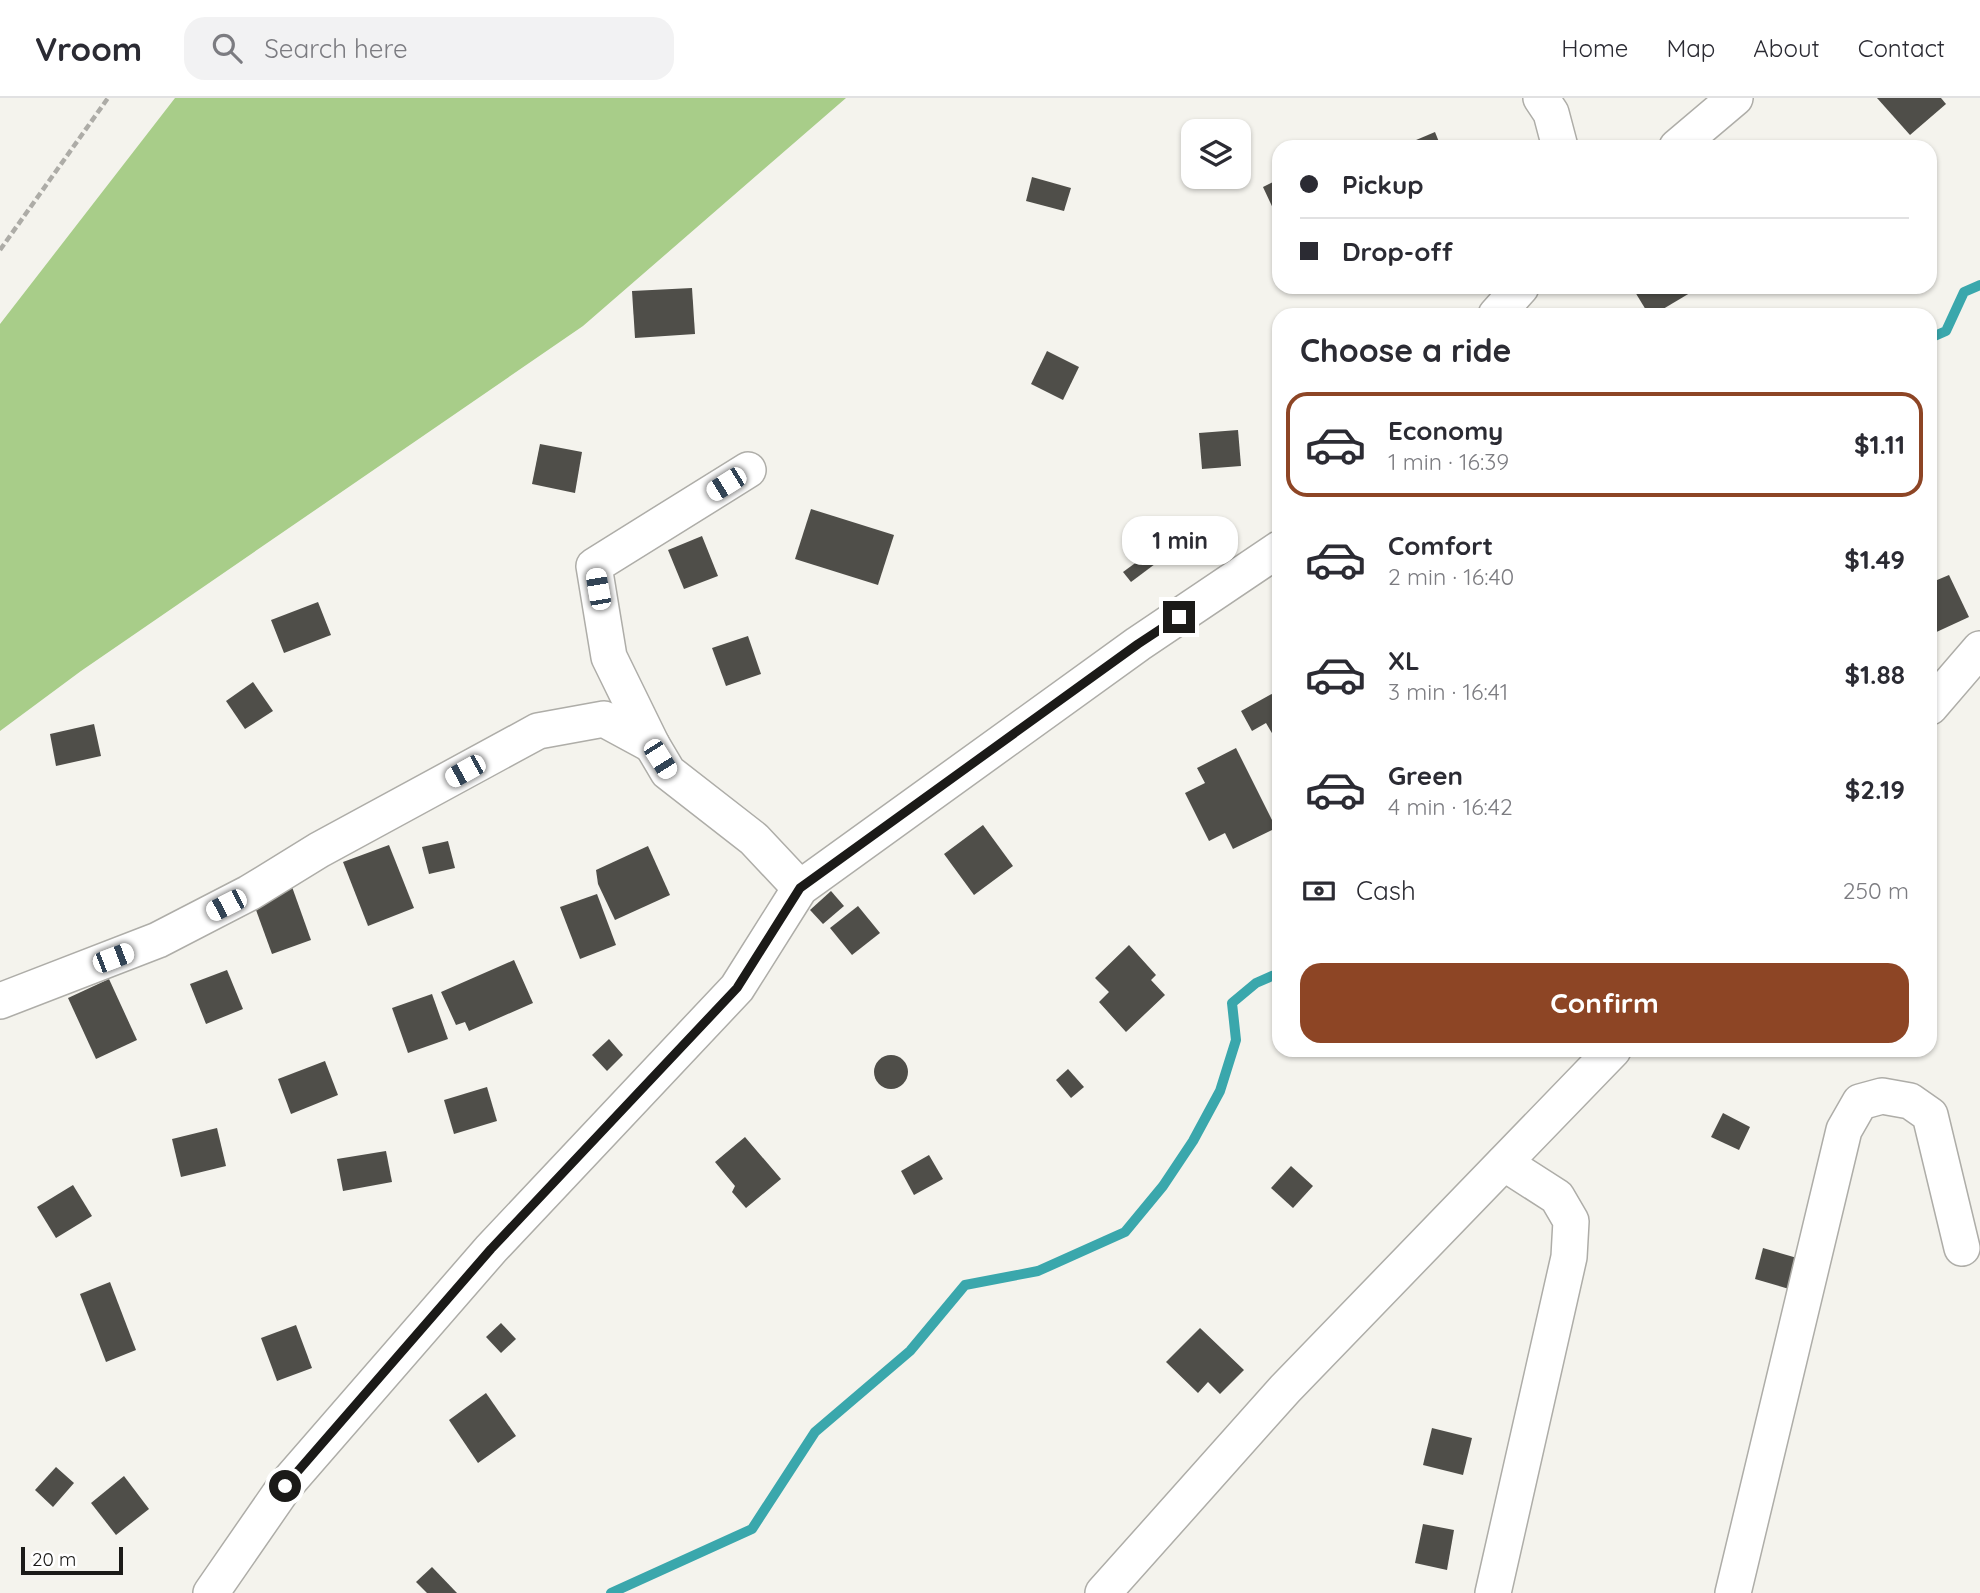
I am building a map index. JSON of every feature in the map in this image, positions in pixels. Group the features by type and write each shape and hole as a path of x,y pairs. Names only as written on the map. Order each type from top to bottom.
{"street":[{"path":"1541,98 1551,113 1558,140"},
{"path":"1685,140 1735,98"},
{"path":"1502,308 1515,294"},
{"path":"748,470 594,566 609,657 652,746 668,772 754,839 800,888"},
{"path":"211,1593 294,1475 491,1249 737,988 800,888 1138,644 1272,553"},
{"path":"1937,699 1980,649"},
{"path":"0,1001 169,934 249,893 319,850 538,732 604,719 652,746"},
{"path":"1103,1593 1284,1389 1606,1057"},
{"path":"1733,1593 1844,1130 1860,1102 1882,1096 1910,1101 1930,1115 1962,1248"},
{"path":"1493,1593 1569,1256 1571,1221 1557,1197 1504,1163"}],"path":[{"path":"0,250 108,98"}],"green space":[{"path":"175,98 846,98 583,326 81,671 0,731 0,324"}],"building":[{"path":"1877,98 1941,98 1946,104 1910,135"},
{"path":"1435,132 1438,140 1416,140"},
{"path":"1032,177 1071,188 1064,211 1026,201"},
{"path":"1272,182 1272,206 1263,187"},
{"path":"692,288 695,334 635,338 632,291"},
{"path":"1636,294 1688,294 1665,308 1645,308"},
{"path":"1047,351 1079,367 1063,400 1031,384"},
{"path":"1238,430 1241,466 1202,469 1199,433"},
{"path":"540,444 582,452 575,493 532,484"},
{"path":"811,509 894,535 878,585 795,559"},
{"path":"702,536 718,576 684,589 668,550"},
{"path":"1168,539 1175,549 1131,582 1123,572"},
{"path":"1949,575 1969,617 1937,632 1937,580"},
{"path":"318,602 331,635 284,653 271,620"},
{"path":"748,636 761,674 726,686 712,648"},
{"path":"253,682 273,711 245,729 226,701"},
{"path":"1272,694 1272,733 1266,723 1252,731 1241,711"},
{"path":"94,724 101,756 56,766 50,734"},
{"path":"1236,748 1272,820 1272,830 1233,849 1225,833 1209,841 1185,793 1205,783 1197,768"},
{"path":"983,825 1013,866 974,895 944,854"},
{"path":"448,841 455,868 429,874 422,847"},
{"path":"389,845 414,908 368,926 343,862"},
{"path":"648,846 670,895 615,920 598,884 596,870"},
{"path":"291,884 311,940 272,954 252,899"},
{"path":"831,891 844,906 823,924 810,910"},
{"path":"597,894 616,945 580,959 560,907"},
{"path":"858,906 880,933 852,955 830,928"},
{"path":"1129,945 1156,975 1151,980 1165,995 1126,1032 1099,1002 1109,992 1095,978"},
{"path":"514,960 533,1003 469,1031 465,1022 456,1025 441,992"},
{"path":"227,970 243,1009 206,1024 190,984"},
{"path":"109,979 137,1040 96,1059 68,998"},
{"path":"432,994 448,1039 408,1053 392,1008"},
{"path":"609,1039 623,1055 607,1071 592,1055"},
{"path":"891,1055 903,1060 908,1072 903,1084 891,1089 879,1084 874,1072 879,1060"},
{"path":"325,1061 338,1095 291,1114 278,1079"},
{"path":"1068,1069 1084,1087 1071,1098 1056,1080"},
{"path":"487,1087 497,1121 454,1134 444,1100"},
{"path":"1723,1113 1750,1127 1739,1150 1711,1137"},
{"path":"217,1128 226,1166 181,1177 172,1139"},
{"path":"745,1137 781,1179 746,1208 732,1192 735,1186 715,1162"},
{"path":"386,1151 392,1182 343,1191 337,1159"},
{"path":"929,1155 943,1179 914,1195 901,1171"},
{"path":"1291,1166 1313,1186 1293,1208 1271,1188"},
{"path":"73,1185 92,1216 56,1238 37,1207"},
{"path":"1763,1248 1804,1260 1796,1291 1755,1279"},
{"path":"110,1282 136,1350 106,1362 80,1294"},
{"path":"501,1323 516,1339 501,1353 486,1337"},
{"path":"296,1325 312,1368 277,1381 261,1338"},
{"path":"1200,1328 1244,1370 1220,1394 1208,1382 1198,1393 1166,1362"},
{"path":"486,1393 516,1436 478,1463 449,1420"},
{"path":"1432,1428 1472,1438 1463,1475 1423,1465"},
{"path":"56,1467 74,1483 53,1507 35,1490"},
{"path":"124,1476 149,1509 116,1535 91,1503"},
{"path":"1423,1524 1454,1530 1447,1570 1415,1563"},
{"path":"432,1567 457,1593 427,1593 416,1582"}],"waterway":[{"path":"1937,335 1946,331 1964,292 1980,285"},
{"path":"611,1593 752,1529 815,1432 910,1351 965,1285 1038,1271 1125,1232 1163,1186 1193,1141 1220,1091 1236,1040 1232,1003 1256,983 1272,976"}],"route":[{"path":"285,1486 491,1249 737,988 800,888 1179,617"}]}
